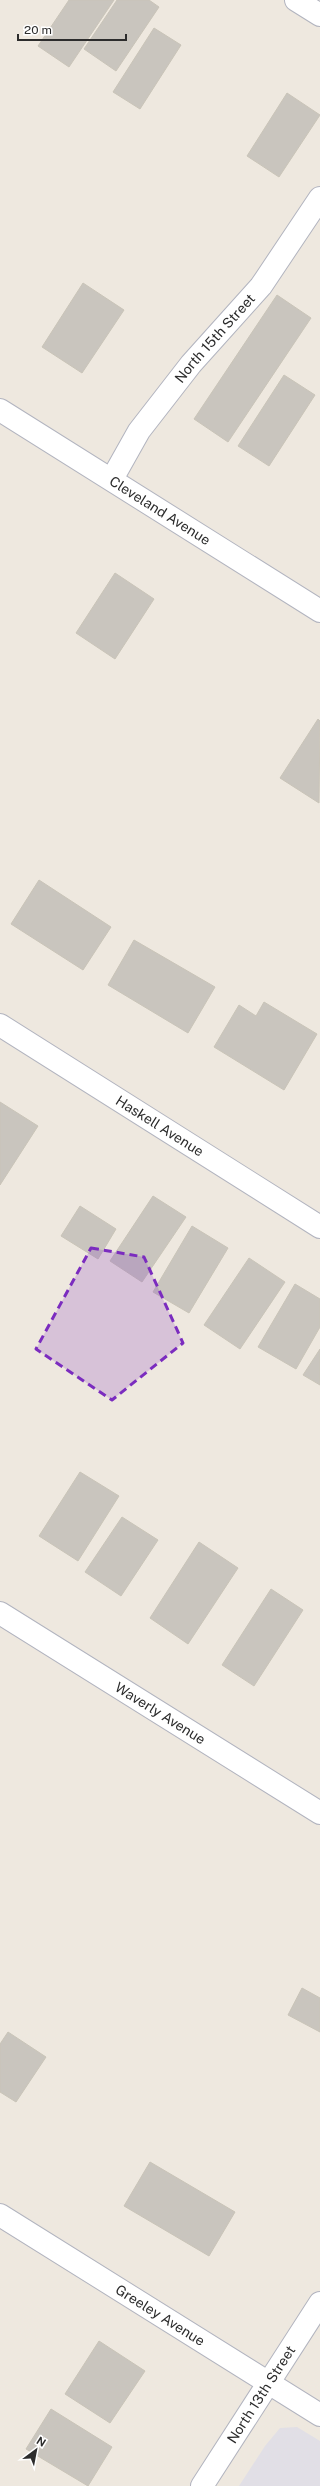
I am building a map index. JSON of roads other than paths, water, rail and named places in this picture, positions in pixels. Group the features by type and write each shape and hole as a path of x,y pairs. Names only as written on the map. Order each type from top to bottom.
{"street":[{"path":"296,0 320,15"},
{"name":"North 15th Street","path":"112,479 139,431 191,364 261,286 320,198"},
{"name":"Cleveland Avenue","path":"0,410 320,611"},
{"name":"Haskell Avenue","path":"0,1025 320,1227"},
{"name":"Waverly Avenue","path":"0,1613 320,1813"},
{"name":"Greeley Avenue","path":"0,2215 320,2415"},
{"name":"North 13th Street","path":"202,2486 320,2303"}]}
